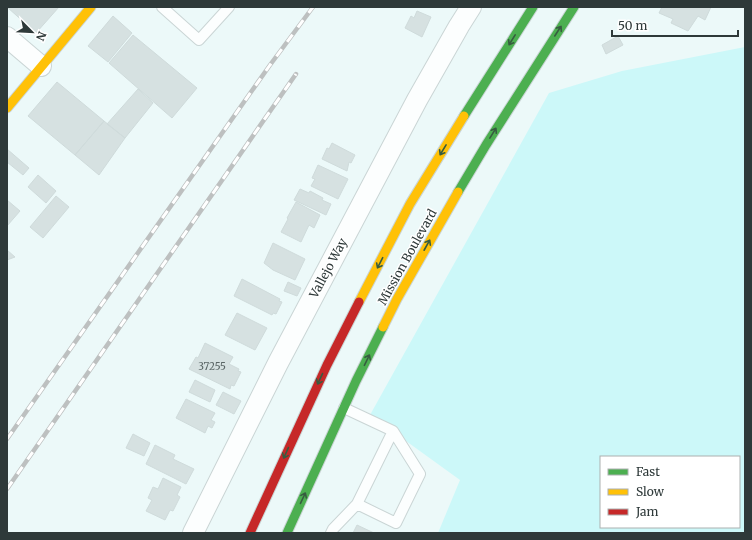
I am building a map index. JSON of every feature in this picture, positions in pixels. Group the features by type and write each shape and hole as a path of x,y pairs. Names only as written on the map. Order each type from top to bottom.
{"main road":[{"path":"7,108 40,66 91,7"},
{"name":"Mission Boulevard","path":"250,533 327,365 410,204 533,7"},
{"name":"Mission Boulevard","path":"286,533 397,299 486,145 574,7"}],"street":[{"name":"Vallejo Way","path":"193,533 278,363 417,100 471,7"},
{"path":"7,37 40,66"}],"lane":[{"path":"168,9 199,40 229,7"},
{"path":"344,408 393,431 420,474 396,523 357,504"},
{"path":"331,533 357,504 393,431"}],"shaded area":[{"path":"745,47 745,533 438,533 460,480 370,415 549,93 622,71"}],"building":[{"path":"7,7 59,7 36,33"},
{"path":"662,7 711,7 705,20 698,16 688,31 671,23 673,19 659,13"},
{"path":"417,11 431,17 422,37 405,28 411,16 414,18"},
{"path":"113,16 132,33 108,62 88,46"},
{"path":"133,35 197,88 172,118 109,63"},
{"path":"618,36 623,45 606,54 602,45"},
{"path":"57,82 104,121 75,155 28,116"},
{"path":"138,89 153,103 125,138 107,124"},
{"path":"104,121 125,138 99,175 75,155"},
{"path":"332,143 355,155 351,163 349,162 347,171 322,159 327,148 329,149"},
{"path":"7,149 29,168 23,175 7,162"},
{"path":"318,165 348,179 338,199 311,186 315,179 312,178"},
{"path":"38,175 56,191 46,203 28,187"},
{"path":"300,189 309,193 310,191 323,198 322,200 331,204 326,215 294,200"},
{"path":"56,196 69,207 43,238 30,227"},
{"path":"7,200 20,211 7,226"},
{"path":"296,202 320,215 314,228 309,225 301,242 281,232"},
{"path":"273,243 305,259 295,280 273,270 264,263"},
{"path":"7,250 15,257 7,260"},
{"path":"242,279 280,299 279,301 282,302 276,314 273,313 272,315 234,296"},
{"path":"288,282 301,288 297,296 284,291"},
{"path":"237,313 267,328 255,350 225,335"},
{"path":"205,343 233,357 229,364 239,369 238,371 241,372 234,386 231,385 230,389 189,369 196,357 198,358"},
{"path":"195,380 215,390 210,402 189,392"},
{"path":"223,392 241,401 234,414 216,405"},
{"path":"186,399 215,413 211,420 215,422 212,428 208,426 205,433 176,418"},
{"path":"133,434 150,443 144,456 126,448"},
{"path":"155,445 175,455 173,459 194,469 186,484 146,464"},
{"path":"163,478 181,487 177,495 180,497 173,511 170,510 165,520 146,511 152,500 148,498 153,487 158,489"},
{"path":"357,525 374,533 353,533"}],"railway":[{"path":"7,439 270,65 313,7"},
{"path":"7,489 296,74"}],"traffic: fast":[{"path":"464,116 533,7"},
{"path":"458,192 486,145 574,7"},
{"path":"287,533 356,381 383,327"}],"traffic: slow":[{"path":"7,108 91,7"},
{"path":"359,302 410,204 464,116"},
{"path":"383,327 397,299 458,192"}],"traffic: jam":[{"path":"250,533 327,365 359,302"}]}
